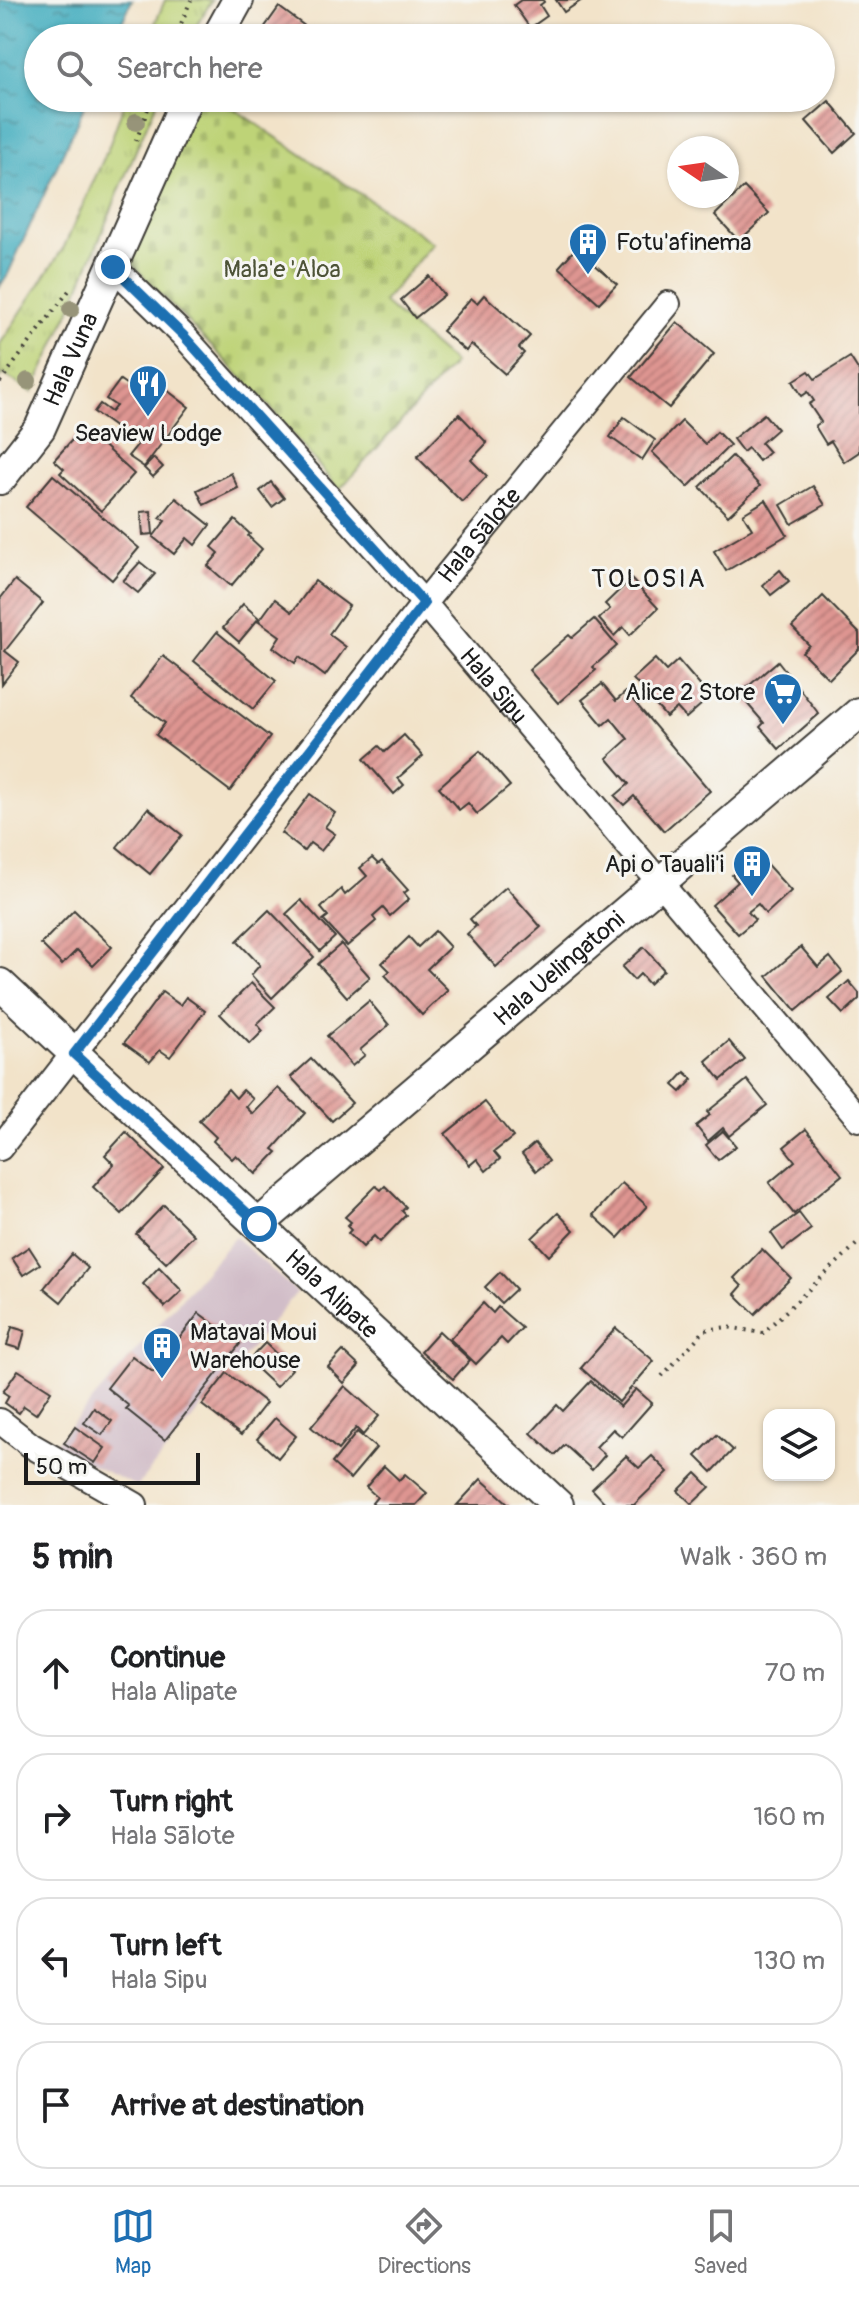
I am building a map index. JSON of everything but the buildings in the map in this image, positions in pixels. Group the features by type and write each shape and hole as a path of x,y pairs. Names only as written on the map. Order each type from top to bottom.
{"street":[{"path":"225,24 238,0"},
{"name":"Hala Vuna","path":"0,479 40,428 181,112"},
{"name":"Hala Sipu","path":"113,267 183,335 424,603 859,1119"},
{"name":"Hala Sālote","path":"0,1148 424,603 668,304"},
{"name":"Hala Uelingatoni","path":"259,1224 859,713"},
{"name":"Hala Alipate","path":"0,984 558,1505"},
{"path":"0,1421 32,1446 135,1505"}],"path":[{"path":"181,24 191,0"},
{"path":"134,148 147,112"},
{"path":"0,382 71,287"},
{"path":"662,1376 705,1330 727,1327 763,1333 859,1242"}],"shaded area":[{"path":"235,1237 297,1292 137,1486 52,1447"}],"green space":[{"path":"165,0 212,0 197,24 155,24"},
{"path":"121,112 153,112 66,320 32,392 3,374 0,378 0,344 64,247"},
{"name":"Mala'e 'Aloa","path":"190,112 239,112 433,243 383,302 454,363 339,490 271,408 128,260"}],"water":[{"path":"0,0 132,0 121,24 24,24 24,112 82,112 0,286"}],"place":[{"name":"Fotu'afinema","path":"588,276"},
{"name":"Seaview Lodge","path":"148,418"},
{"name":"Alice 2 Store","path":"783,726"},
{"name":"Api o Tauali'i","path":"752,898"},
{"name":"Matavai Moui Warehouse","path":"162,1380"}],"district":[{"name":"TOLOSIA","path":"649,579"}],"route":[{"path":"113,267 183,335 424,603 74,1054 259,1224"}]}
